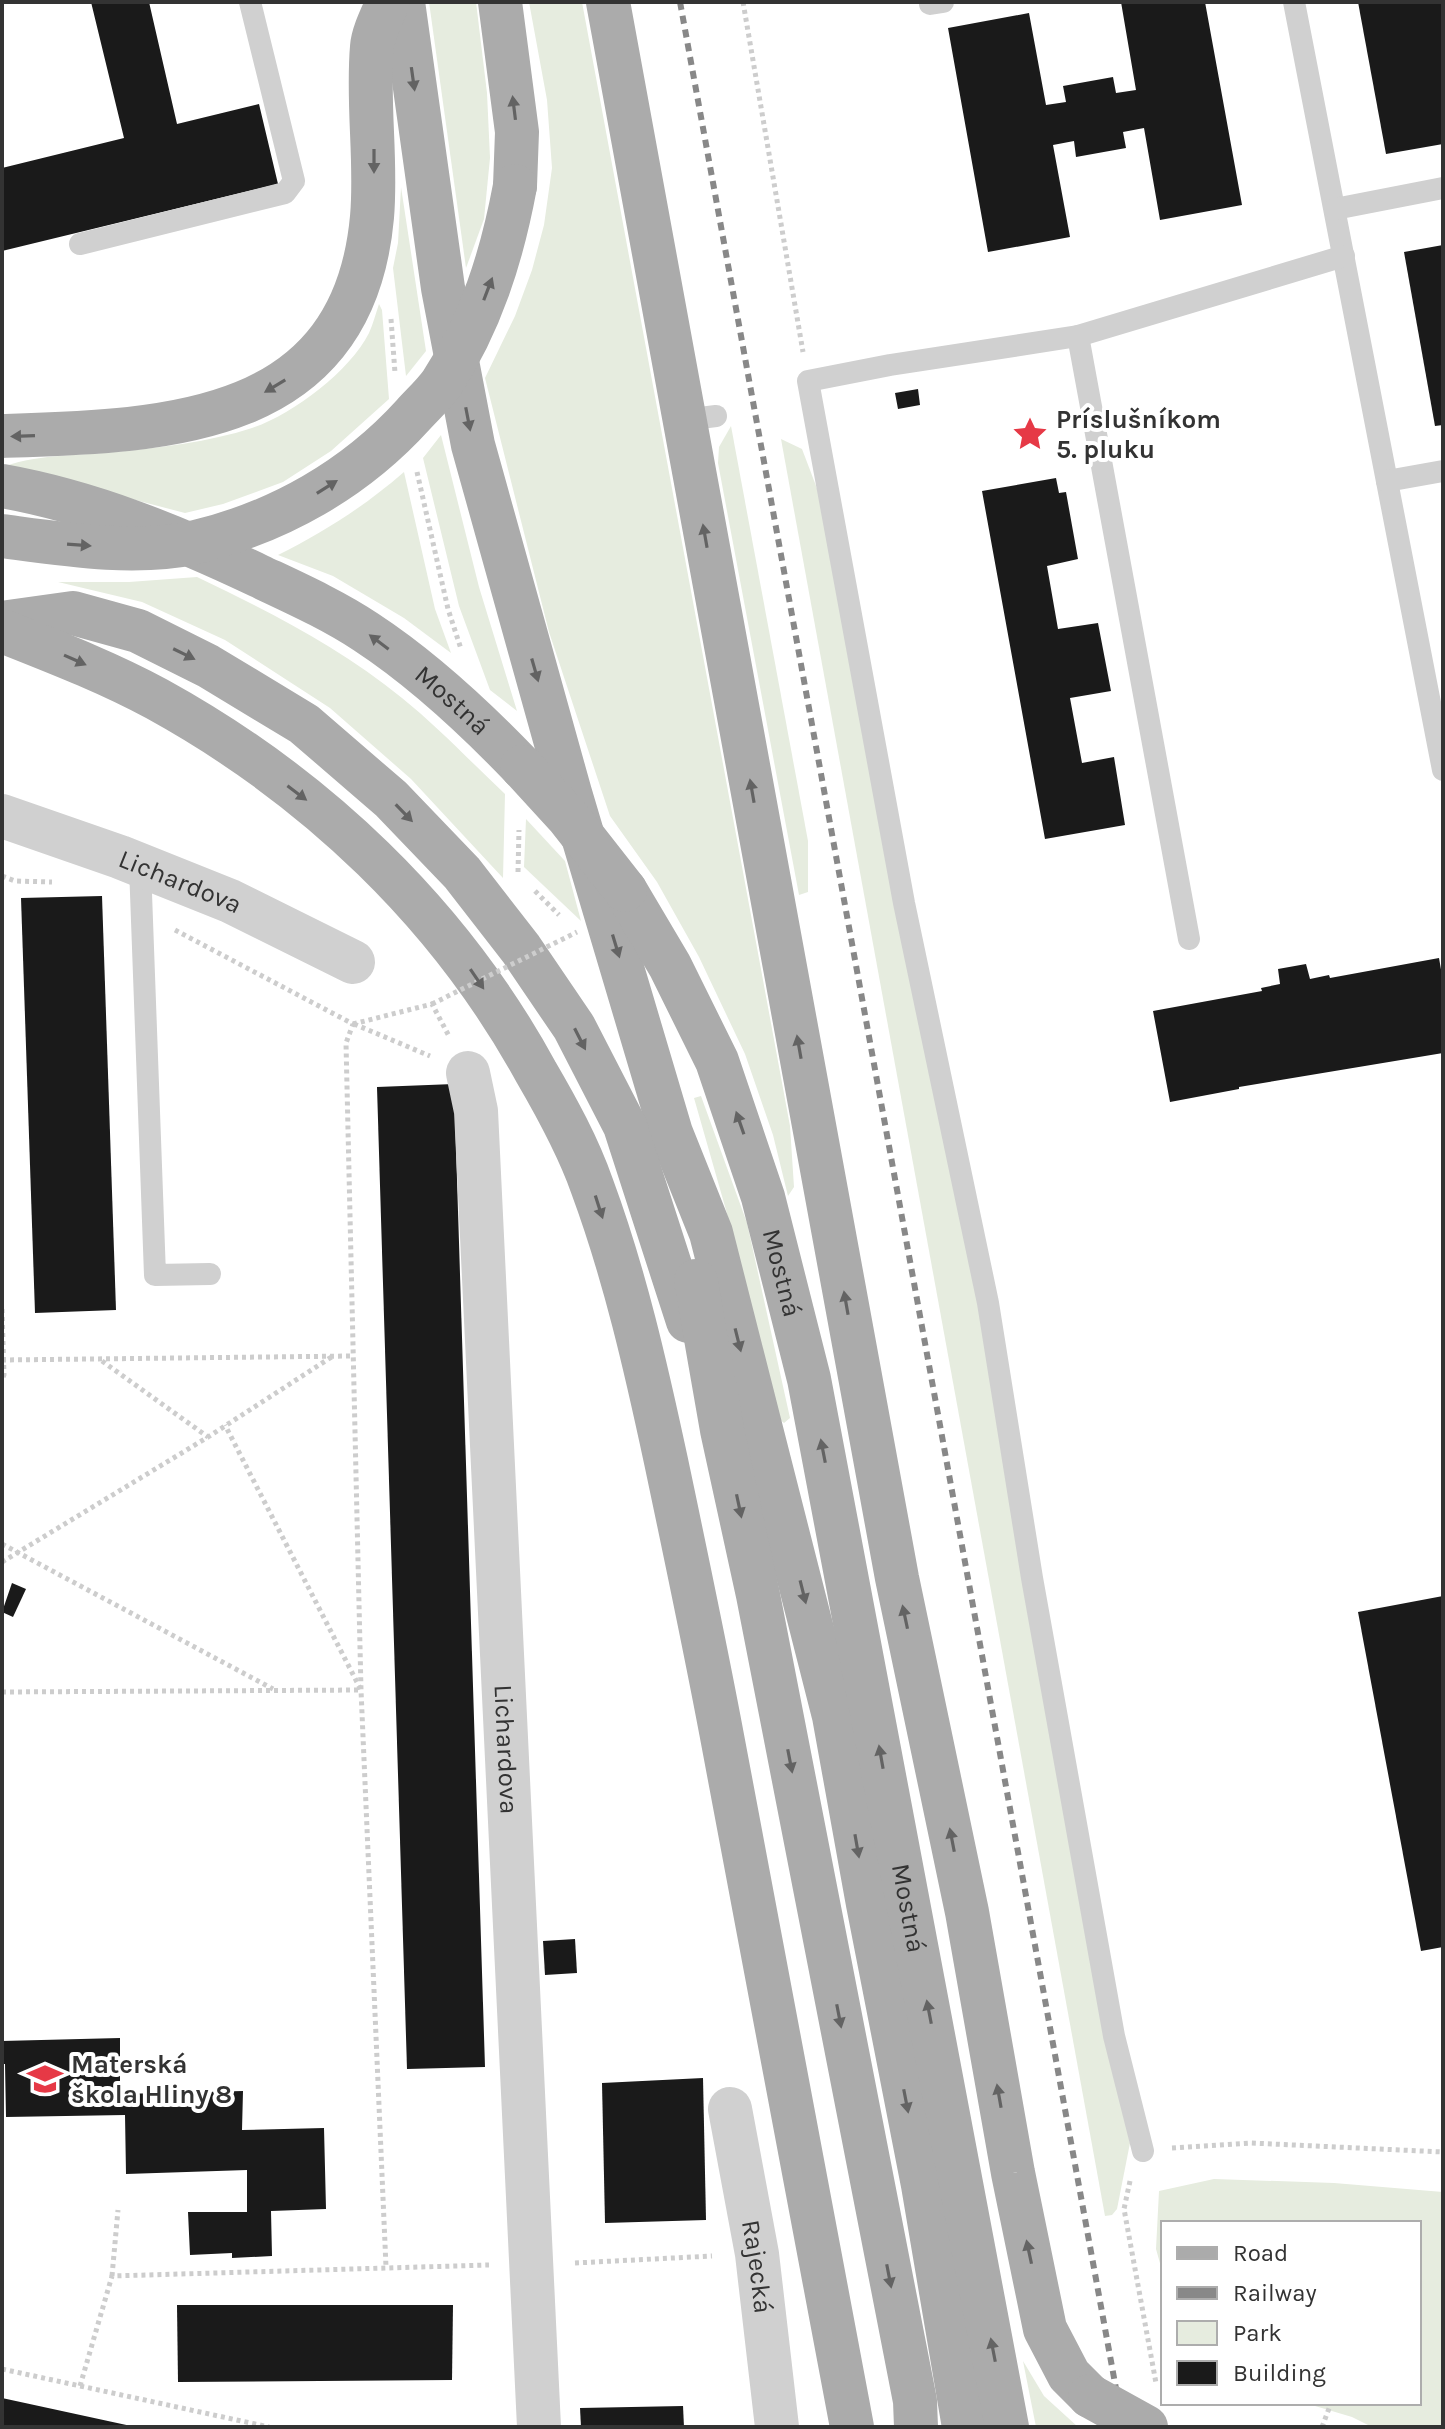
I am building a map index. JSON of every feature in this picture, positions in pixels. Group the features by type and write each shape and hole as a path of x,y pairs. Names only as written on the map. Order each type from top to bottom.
{"main road":[{"path":"2,436 103,433 192,420 244,404 290,377 325,347 345,317 362,269 372,219 372,44 388,2"},
{"path":"403,2 443,288 473,445 570,793 671,1133 711,1233 834,1716 923,2185 964,2427"},
{"path":"2,536 125,548 193,542 297,506 347,474 392,438 440,385 472,329 505,241 515,186 517,132 500,2"},
{"path":"608,2 700,418 860,1380 897,1578 967,1912 1013,2173 1045,2329 1069,2375 1090,2396 1146,2427"},
{"name":"Mostná","path":"2,486 100,511 182,540 353,624 414,668 476,719 522,767 567,816 625,890 670,966 717,1061 741,1128 763,1197 809,1379 1007,2427"},
{"path":"2,623 73,613 138,631 208,666 304,724 391,799 462,873 521,949 574,1027 625,1126 722,1430"},
{"path":"2,631 72,658 155,698 233,745 374,856 422,907 470,968 518,1039 556,1108 591,1182 644,1359 697,1608 852,2427"},
{"path":"671,1133 722,1430 758,1595 915,2401 916,2427"},
{"path":"860,1380 849,1582 939,1776"}],"street":[{"name":"Lichardova","path":"2,816 140,884 230,901 353,962"},
{"name":"Lichardova","path":"468,1073 476,1111 539,2427"},
{"name":"Rajecká","path":"730,2109 757,2254 777,2427"}],"lane":[{"path":"80,244 285,193 294,181 250,2"},
{"path":"1294,2 1442,762"},
{"path":"1335,209 1443,188"},
{"path":"1143,2151 1114,2036 1032,1578 988,1303 904,903 808,381 1078,336 1344,256"},
{"path":"1078,336 1189,939"},
{"path":"1387,481 1443,471"},
{"path":"140,884 155,1275 210,1274"}],"path":[{"path":"743,2 808,381"},
{"path":"362,269 388,286 396,381"},
{"path":"413,457 448,609 462,652"},
{"path":"518,875 519,818"},
{"path":"2,876 15,881 62,882"},
{"path":"140,884 172,928 353,1024 468,1073"},
{"path":"353,1024 432,1004 577,932 528,884"},
{"path":"353,1024 346,1043 352,1356 361,1690 386,2267"},
{"path":"2,1309 2,1379"},
{"path":"2,1562 208,1437 333,1356"},
{"path":"3,1360 352,1356"},
{"path":"102,1361 208,1437"},
{"path":"225,1425 361,1690"},
{"path":"2,1544 274,1689"},
{"path":"2,1692 361,1690"},
{"path":"1156,2384 1124,2209 1129,2183 1143,2151 1251,2143 1443,2152"},
{"path":"80,2386 112,2276 118,2210"},
{"path":"112,2276 530,2265 757,2254"},
{"path":"2,2369 269,2427"},
{"path":"1322,2427 1330,2405"}],"green space":[{"path":"429,2 476,2 487,93 490,158 484,219 466,268"},
{"path":"529,2 582,2 790,1126 794,1187 788,1196 773,1135 745,1054 699,957 657,882 610,816 549,632 485,378 515,316 532,270 544,225 552,168 547,100"},
{"path":"401,187 426,351 406,376 393,268 398,243"},
{"path":"379,304 389,399 331,451 283,482 223,504 185,513 5,466 46,457 184,444 236,433 268,422 318,390 348,362 369,333"},
{"path":"731,426 808,841 808,892 799,895 718,463 719,447"},
{"path":"441,435 479,587 517,711 490,690 459,606 423,458"},
{"path":"781,439 802,449 821,499 958,1194 1130,2143 1117,2209 1112,2215 1105,2216"},
{"path":"404,472 435,609 451,653 404,618 333,576 278,555 344,518"},
{"path":"197,577 303,631 354,662 402,698 505,794 503,878 411,779 330,708 225,640 142,602 58,582 129,582"},
{"path":"526,819 565,861 581,921 524,867"},
{"path":"701,1096 747,1223 790,1418 784,1423 779,1419 694,1098"},
{"path":"1214,2179 1334,2183 1443,2192 1443,2427 1372,2427 1352,2417 1312,2405 1421,2405 1421,2221 1161,2221 1161,2267 1156,2249 1159,2191"},
{"path":"1023,2361 1044,2396 1078,2427 1036,2427"}],"building":[{"path":"91,2 149,2 177,124 259,104 278,184 2,251 2,168 124,138"},
{"path":"1121,2 1205,2 1242,205 1160,220 1144,128 1123,132 1126,148 1076,157 1074,141 1053,145 1070,237 988,252 948,28 1029,13 1046,105 1066,102 1063,86 1113,77 1116,93 1136,90"},
{"path":"1358,2 1443,2 1443,144 1386,154"},
{"path":"1443,245 1443,425 1435,426 1404,252"},
{"path":"918,389 920,405 898,409 895,393"},
{"path":"1056,478 1059,493 1066,492 1078,559 1047,566 1058,629 1098,623 1111,691 1070,698 1082,763 1114,757 1125,825 1045,839 982,491"},
{"path":"102,896 116,1310 35,1313 21,898"},
{"path":"1439,958 1443,981 1443,1053 1239,1087 1170,1102 1153,1011 1262,991 1261,988 1280,984 1278,969 1306,964 1310,979 1329,975 1330,978"},
{"path":"454,1084 485,2067 407,2069 377,1087"},
{"path":"12,1583 26,1589 13,1617 2,1612"},
{"path":"1443,1596 1443,1947 1421,1951 1358,1612"},
{"path":"575,1939 577,1973 545,1975 543,1941"},
{"path":"120,2038 120,2094 243,2091 242,2130 324,2128 326,2209 271,2211 272,2256 232,2258 232,2253 190,2255 188,2212 247,2212 247,2170 126,2174 125,2115 6,2117 2,2041"},
{"path":"703,2078 706,2220 605,2223 602,2083"},
{"path":"177,2305 453,2305 452,2380 178,2382"},
{"path":"2,2398 131,2426 131,2427 2,2427"},
{"path":"683,2406 684,2427 581,2427 580,2408"}],"railway":[{"path":"680,2 1123,2427"}],"place":[{"name":"Príslušníkom 5. pluku","path":"1030,434"},
{"name":"Materská škola Hliny 8","path":"45,2079"}]}
